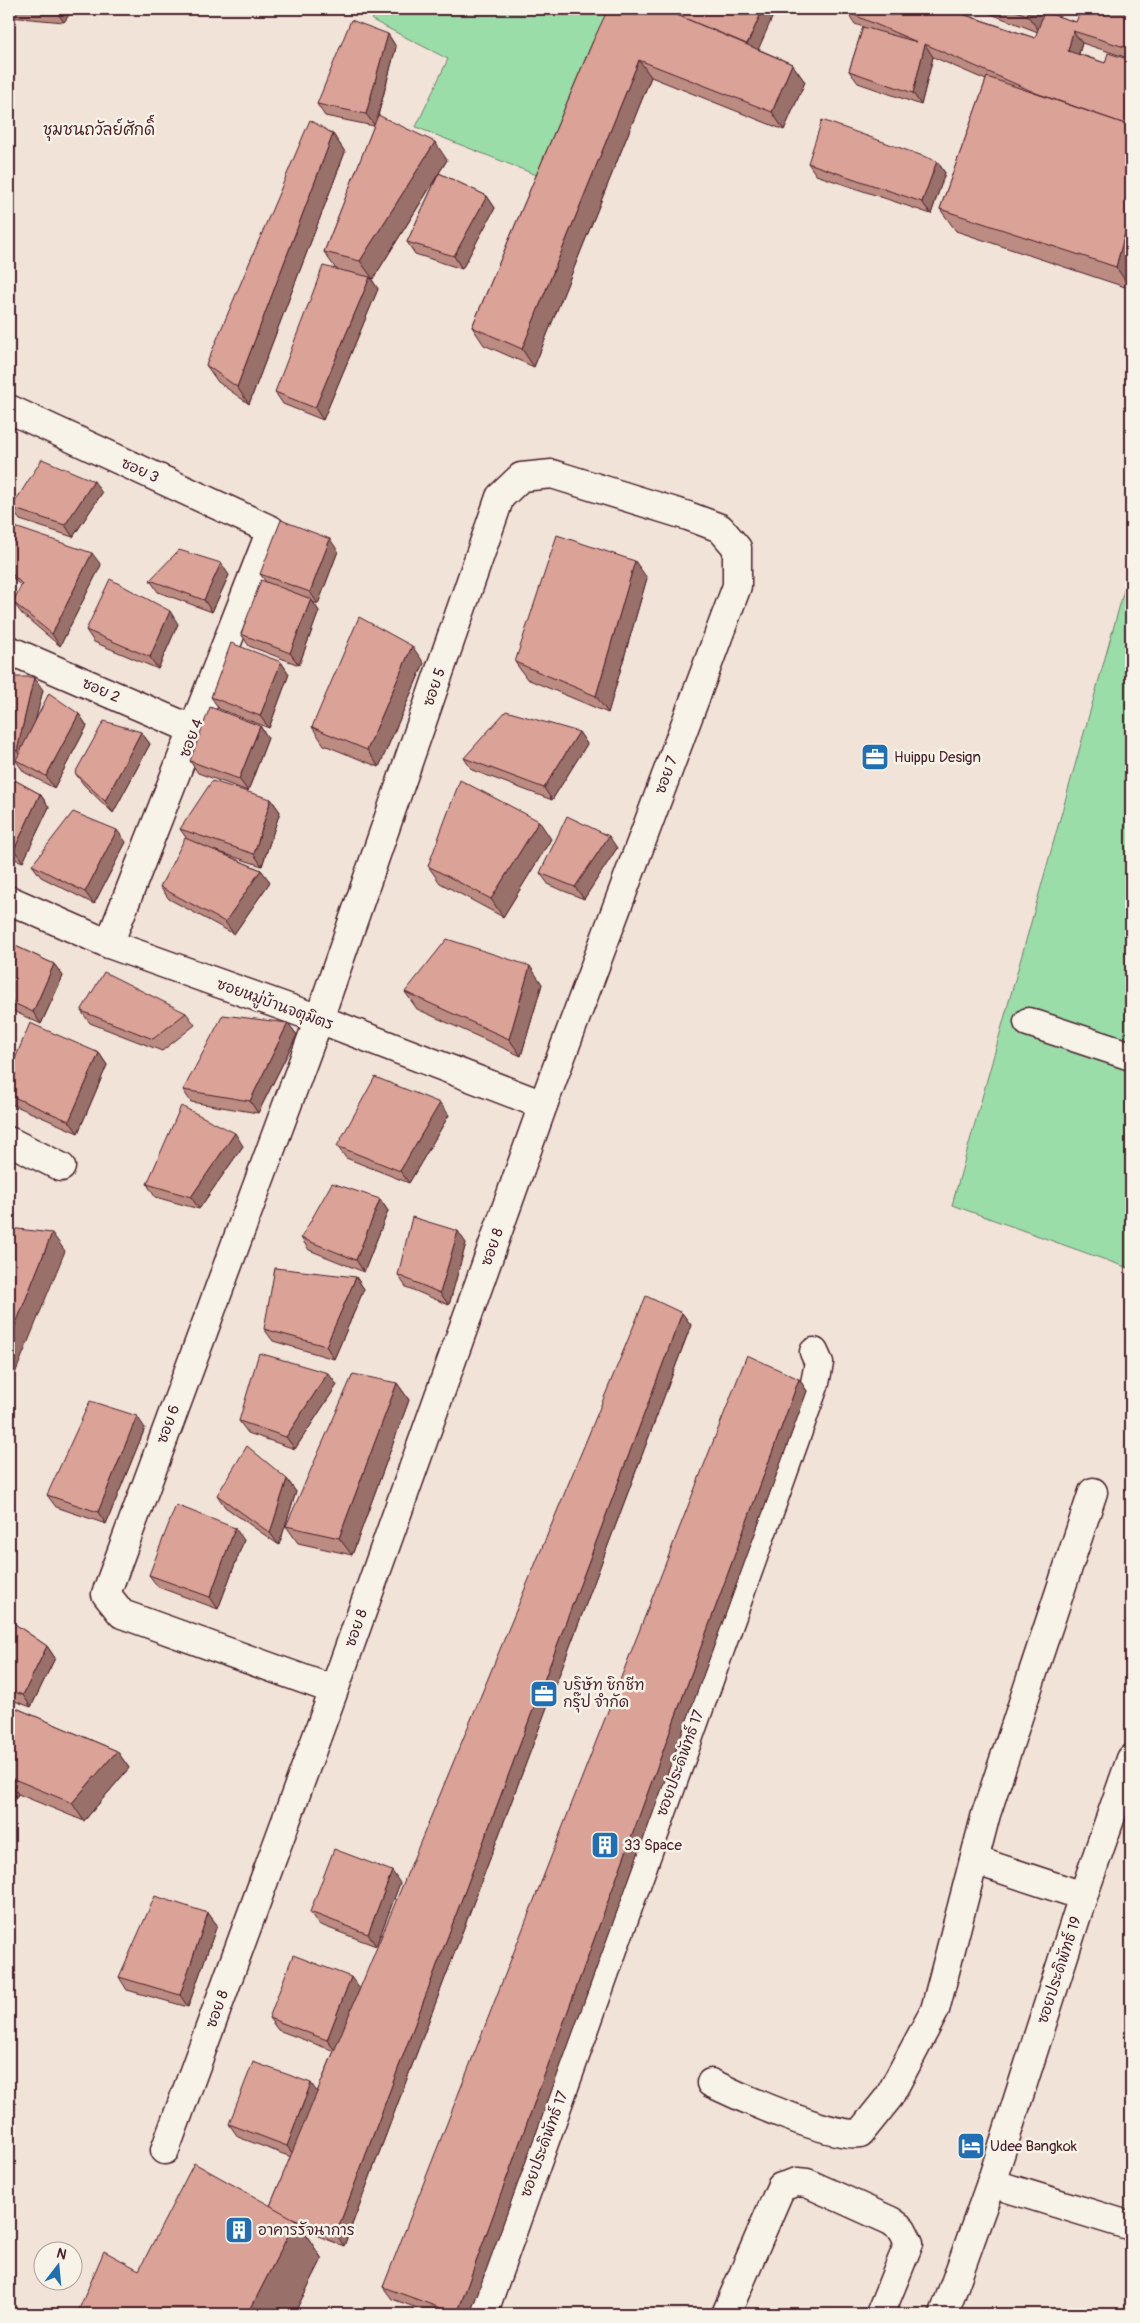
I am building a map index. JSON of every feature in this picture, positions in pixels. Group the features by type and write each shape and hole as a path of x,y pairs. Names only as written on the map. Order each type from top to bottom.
{"street":[{"name":"ซอย 3","path":"9,409 270,530"},
{"name":"ซอย 5","path":"319,1019 500,498 521,477 552,474 638,500"},
{"name":"ซอย 7","path":"543,1105 737,586 737,548 720,528 638,500"},
{"name":"ซอย 4","path":"109,944 194,730 270,530"},
{"name":"ซอย 2","path":"9,650 194,730"},
{"name":"ซอยหมู่บ้านจตุมิตร","path":"9,900 109,944 319,1019 543,1105"},
{"name":"ซอย 6","path":"319,1019 106,1594 122,1614 334,1690"},
{"path":"1028,1022 1131,1056"},
{"name":"ซอย 8","path":"165,2150 334,1690 543,1105"},
{"path":"9,1141 61,1167"},
{"name":"ซอยประดิพัทธ์ 17","path":"483,2314 815,1383 819,1364 814,1352"},
{"path":"711,2083 739,2097 833,2131 852,2135 860,2133 889,2097 935,2010 986,1814 1094,1492"},
{"name":"ซอยประดิพัทธ์ 19","path":"944,2314 991,2183 1083,1896 1131,1759"},
{"path":"974,1860 1083,1896"},
{"path":"726,2314 781,2187 797,2182 815,2187 891,2221 902,2229 909,2243 880,2314"},
{"path":"991,2183 1131,2226"}],"green space":[{"path":"376,9 622,9 554,182 416,127 448,59 372,20"},
{"path":"1131,565 1131,1269 952,1205"}],"building":[{"path":"608,9 663,9 792,64 772,112 639,60 522,349 472,327"},
{"path":"663,9 763,9 747,44"},
{"path":"848,9 947,9 1035,38 1044,12 1076,22 1081,9 1131,9 1131,49 1073,31 1068,51 1105,63 1108,53 1131,60 1131,126 1036,93 925,44 913,93 849,71 863,27 917,42 847,12"},
{"path":"1011,9 1029,9 1027,15"},
{"path":"351,20 388,34 366,114 317,104"},
{"path":"987,77 1131,126 1131,210 1116,267 940,209"},
{"path":"378,115 435,142 360,261 324,252"},
{"path":"310,120 333,134 237,387 206,365"},
{"path":"822,120 937,161 922,202 808,163"},
{"path":"439,173 487,196 454,256 407,242"},
{"path":"323,266 370,277 315,408 275,392"},
{"path":"42,459 94,481 65,525 11,508"},
{"path":"281,520 330,539 310,592 260,574"},
{"path":"9,525 92,553 52,634 13,602 22,584 9,571"},
{"path":"557,535 635,561 596,696 515,662"},
{"path":"179,550 221,563 204,600 150,580"},
{"path":"110,579 170,611 150,657 86,630"},
{"path":"261,580 311,599 290,653 241,634"},
{"path":"359,617 412,646 367,750 312,727"},
{"path":"231,643 281,662 260,716 211,697"},
{"path":"9,677 34,677 17,751 9,749"},
{"path":"49,693 79,714 46,776 16,760"},
{"path":"210,707 260,726 239,779 190,761"},
{"path":"506,711 579,732 544,788 464,758"},
{"path":"104,721 141,732 105,801 75,773"},
{"path":"9,777 40,794 14,850 9,848"},
{"path":"460,780 539,821 491,899 428,866"},
{"path":"212,781 271,799 254,854 180,829"},
{"path":"73,812 117,830 85,892 32,865"},
{"path":"567,816 609,836 575,887 540,873"},
{"path":"185,838 261,870 225,922 160,887"},
{"path":"447,939 530,966 509,1039 405,992"},
{"path":"9,943 54,964 33,1012 9,1001"},
{"path":"104,972 186,1013 153,1039 81,1011"},
{"path":"223,1015 288,1023 250,1101 183,1090"},
{"path":"30,1023 99,1053 69,1121 9,1095 9,1073"},
{"path":"375,1077 440,1103 400,1171 337,1146"},
{"path":"181,1106 235,1133 191,1197 147,1184"},
{"path":"332,1183 380,1199 356,1260 301,1238"},
{"path":"412,1217 458,1231 440,1293 398,1275"},
{"path":"9,1228 52,1233 9,1341"},
{"path":"275,1268 356,1277 326,1346 264,1329"},
{"path":"646,1296 682,1313 336,2234 287,2216 270,2206"},
{"path":"259,1353 328,1373 286,1437 239,1421"},
{"name":"33 Space","path":"747,1355 799,1379 457,2314 383,2287"},
{"path":"353,1374 397,1383 339,1538 286,1526"},
{"path":"90,1401 137,1416 98,1512 47,1495"},
{"path":"247,1446 287,1479 270,1533 217,1495"},
{"path":"176,1505 235,1528 210,1597 149,1575"},
{"path":"9,1620 47,1646 23,1695 9,1690"},
{"path":"9,1705 117,1751 72,1803 9,1777"},
{"path":"334,1849 392,1871 368,1934 310,1912"},
{"path":"155,1896 208,1913 180,1995 119,1977"},
{"path":"293,1955 351,1977 327,2040 269,2018"},
{"path":"253,2062 311,2083 287,2146 229,2124"},
{"path":"194,2163 296,2220 248,2314 77,2314 104,2251 139,2270"}],"place":[{"name":"Huippu Design","path":"875,757"},
{"name":"บริษัท ซิกชีท กรุ๊ป จำกัด","path":"544,1694"},
{"name":"33 Space","path":"605,1845"},
{"name":"Udee Bangkok","path":"971,2146"},
{"name":"อาคารรัจนาการ","path":"239,2230"}],"district":[{"name":"ชุมชนถวัลย์ศักดิ์","path":"99,129"}]}
